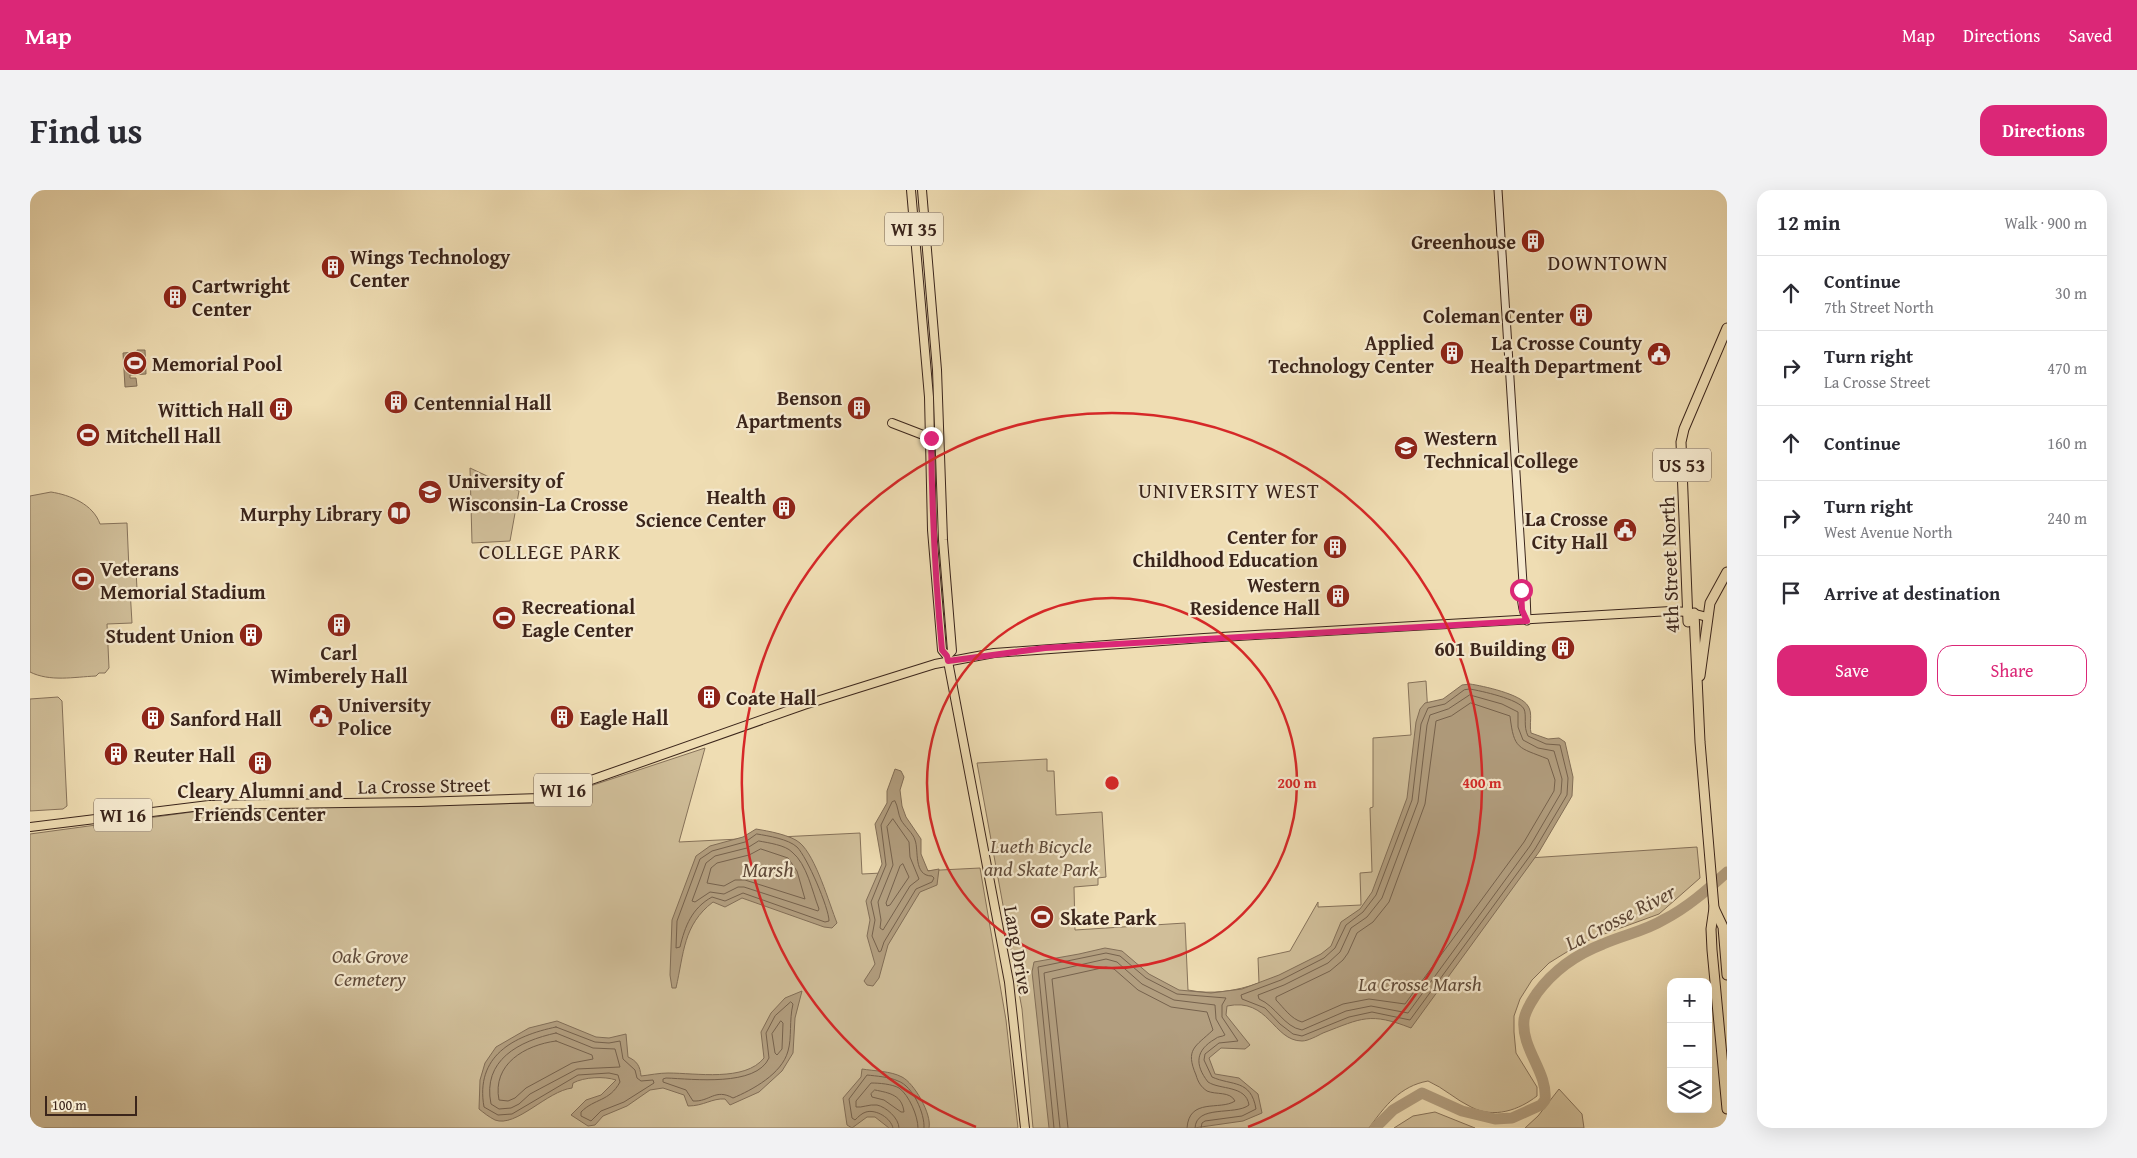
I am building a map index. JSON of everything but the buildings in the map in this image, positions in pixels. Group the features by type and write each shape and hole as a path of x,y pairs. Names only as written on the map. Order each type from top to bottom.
{"highway":[{"name":"4th Street North","path":"1691,613 1681,442 1684,429 1727,328"},
{"name":"US 53","path":"1697,689 1702,668 1710,603 1727,572"},
{"name":"US 53","path":"1691,613 1707,840 1714,908 1711,929 1712,950 1727,1109"},
{"name":"US 53","path":"1714,908 1723,927 1727,975"}],"main road":[{"name":"WI 35","path":"911,190 931,438 935,565 942,650 948,658 952,651 945,576 940,403 922,190"},
{"path":"1498,190 1523,583 1521,590 1522,610 1527,621 1670,611 1707,617"},
{"path":"892,424 931,438"},
{"name":"WI 16","path":"948,658 1097,645 1527,621"},
{"name":"La Crosse Street","path":"30,827 209,805 540,798 804,705 948,658"},
{"name":"Lang Drive","path":"948,658 1009,982 1025,1128"}],"green space":[{"path":"470,468 519,491 510,541 472,543"},
{"name":"Veterans Memorial Stadium","path":"51,492 66,495 80,502 92,511 100,524 127,523 129,570 136,570 137,589 130,589 132,623 107,624 109,668 105,673 99,673 96,676 54,678 30,672 30,496"},
{"name":"La Crosse Marsh","path":"1426,681 1437,864 1697,847 1700,878 1659,914 1593,938 1549,963 1532,980 1520,999 1514,1016 1514,1032 1516,1053 1537,1087 1537,1096 1514,1109 1497,1112 1480,1111 1428,1081 1409,1087 1401,1092 1387,1105 1369,1128 1033,1128 1022,1009 977,763 1047,759 1047,771 1054,771 1056,815 1102,812 1106,877 1098,878 1098,885 1074,887 1075,930 1185,923 1188,990 1215,992 1233,990 1259,983 1258,958 1290,951 1318,902 1318,907 1361,905 1360,873 1372,872 1370,808 1373,807 1373,738 1411,735 1408,683"},
{"path":"58,697 62,701 67,806 63,809 30,811 30,699"},
{"name":"Oak Grove Cemetery","path":"705,748 679,842 860,833 862,874 980,868 1006,1020 1018,1128 30,1128 30,834 214,809 539,803"},
{"path":"1559,1089 1582,1114 1584,1128 1525,1128 1538,1116"},
{"path":"1435,1112 1475,1128 1394,1128 1413,1116"}],"water":[{"name":"Memorial Pool","path":"137,350 145,350 146,374 130,375 130,378 136,378 137,386 125,387 123,353 137,352"},
{"path":"1470,684 1501,691 1518,698 1528,706 1531,715 1531,733 1548,739 1559,738 1565,742 1573,777 1572,796 1539,852 1411,1028 1385,1020 1366,1019 1302,1041 1292,1039 1284,1034 1262,1013 1252,1008 1241,1005 1227,1006 1226,1015 1250,1045 1245,1049 1221,1048 1209,1058 1215,1074 1239,1078 1258,1094 1262,1113 1243,1121 1194,1128 1049,1128 1032,972 1034,962 1105,948 1122,951 1149,974 1179,990 1211,993 1242,989 1279,975 1321,954 1331,946 1341,922 1360,909 1372,892 1407,798 1416,722 1420,709 1425,703 1443,699 1462,685"},
{"path":"895,769 901,771 904,777 900,790 902,806 906,817 921,839 921,854 928,871 939,869 937,885 920,892 888,945 879,978 873,986 867,985 864,981 875,964 867,936 870,920 866,901 882,864 875,824 887,803 887,791"},
{"name":"Marsh","path":"756,829 779,834 800,843 817,869 837,923 832,928 824,927 742,898 725,907 713,902 703,911 690,930 683,951 676,988 672,988 670,975 672,920 696,856 710,846 743,837"},
{"path":"802,991 795,1018 793,1053 782,1071 759,1092 730,1105 725,1099 720,1099 688,1106 684,1095 663,1088 650,1090 627,1106 603,1116 595,1125 588,1126 571,1115 586,1100 601,1095 616,1080 588,1078 573,1083 572,1088 552,1095 512,1119 495,1120 479,1109 480,1080 485,1063 496,1047 529,1028 557,1021 596,1037 609,1038 626,1034 628,1057 638,1064 641,1076 665,1073 706,1075 733,1073 756,1066 764,1058 761,1032 771,1013 785,998"},
{"path":"862,1069 882,1071 907,1080 917,1092 925,1107 929,1128 889,1128 875,1117 867,1117 852,1128 847,1125 843,1098 861,1077"}],"waterway":[{"name":"La Crosse River","path":"1375,1128 1393,1110 1422,1093 1462,1111 1495,1119 1512,1118 1541,1105 1545,1100 1543,1080 1526,1041 1524,1031 1526,1013 1537,993 1558,970 1575,958 1593,948 1649,927 1672,915 1727,872"}],"place":[{"name":"Greenhouse","path":"1533,241"},
{"name":"Wings Technology Center","path":"333,267"},
{"name":"Cartwright Center","path":"175,297"},
{"name":"Coleman Center","path":"1581,315"},
{"name":"Applied Technology Center","path":"1452,353"},
{"name":"La Crosse County Health Department","path":"1659,354"},
{"name":"Memorial Pool","path":"135,363"},
{"name":"Centennial Hall","path":"396,402"},
{"name":"Benson Apartments","path":"859,408"},
{"name":"Wittich Hall","path":"281,409"},
{"name":"Mitchell Hall","path":"88,435"},
{"name":"Western Technical College","path":"1406,448"},
{"name":"University of Wisconsin-La Crosse","path":"430,492"},
{"name":"Health Science Center","path":"784,508"},
{"name":"Murphy Library","path":"399,513"},
{"name":"La Crosse City Hall","path":"1625,530"},
{"name":"Center for Childhood Education","path":"1335,547"},
{"name":"Veterans Memorial Stadium","path":"83,579"},
{"name":"Western Residence Hall","path":"1338,596"},
{"name":"Recreational Eagle Center","path":"504,618"},
{"name":"Carl Wimberely Hall","path":"339,625"},
{"name":"Student Union","path":"251,635"},
{"name":"601 Building","path":"1563,648"},
{"name":"Coate Hall","path":"709,697"},
{"name":"University Police","path":"321,716"},
{"name":"Eagle Hall","path":"562,717"},
{"name":"Sanford Hall","path":"153,718"},
{"name":"Reuter Hall","path":"116,754"},
{"name":"Cleary Alumni and Friends Center","path":"260,763"},
{"name":"Skate Park","path":"1042,917"}],"district":[{"name":"DOWNTOWN","path":"1608,262"},
{"name":"UNIVERSITY WEST","path":"1229,490"},
{"name":"COLLEGE PARK","path":"550,551"}],"route":[{"path":"931,438 932,530 937,599 942,650 947,656 948,661 1045,648 1527,621 1522,610 1521,590"}],"park label":[{"name":"Lueth Bicycle and Skate Park","path":"1041,856"}]}
